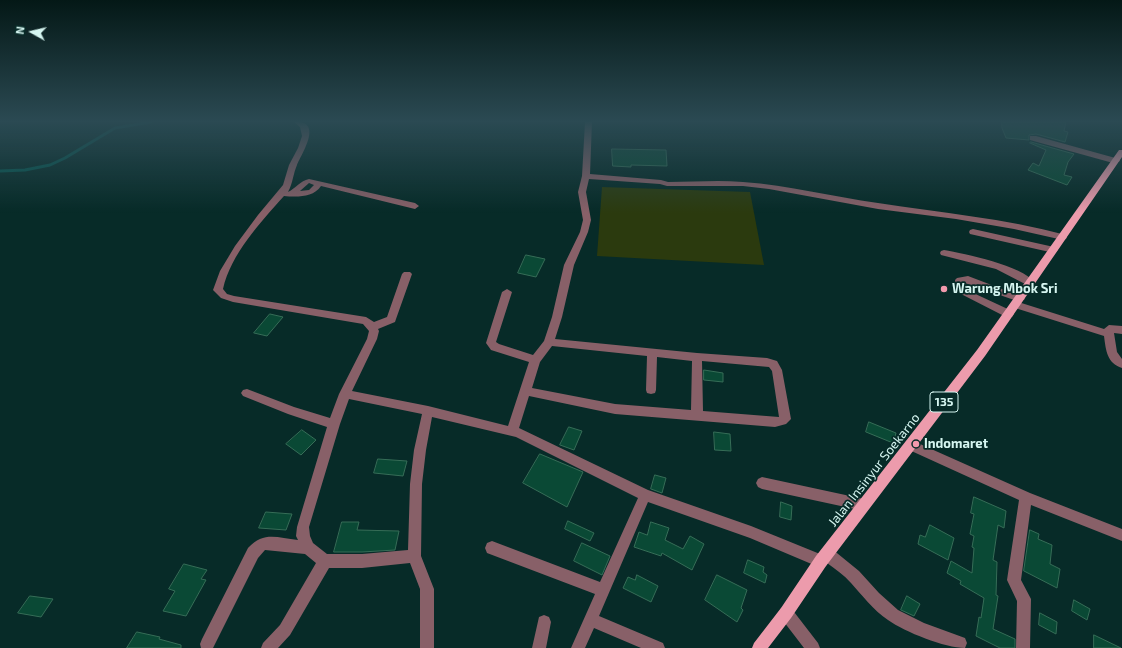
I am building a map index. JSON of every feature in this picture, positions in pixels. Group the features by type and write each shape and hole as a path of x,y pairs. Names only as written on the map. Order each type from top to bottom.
{"main road":[{"name":"Jalan Insinyur Soekarno","path":"760,648 824,557 981,353 1119,157"}],"street":[{"path":"300,152 292,169 288,184 267,209 226,270 219,284 218,290 220,293 233,299 366,321 374,330 372,339 345,394 334,424 303,527 303,536 308,548"},
{"path":"512,432 535,360 549,342 557,317 569,265 584,232 587,220 582,192 586,176 587,152"},
{"path":"1097,152 1119,157"},
{"path":"586,176 661,182 668,184 750,185 878,206 956,216 1014,226 1063,237"},
{"path":"281,194 289,195 294,193 305,182 318,183 415,206"},
{"path":"973,232 1054,250"},
{"path":"944,253 992,263 1016,274 1030,284"},
{"path":"372,327 391,319 407,274"},
{"path":"1015,306 968,279 960,280 961,289 966,292 1108,334"},
{"path":"507,292 491,343 495,347 535,360"},
{"path":"1122,330 1109,329 1108,334 1112,358 1116,363 1122,364"},
{"path":"524,391 615,409 775,422 786,419 777,370 773,364 767,362 652,353 549,342"},
{"path":"651,390 652,353"},
{"path":"697,357 697,416"},
{"path":"247,393 292,411 334,424"},
{"path":"345,394 428,411 512,432 645,495 824,557 854,576 874,598 893,615 921,629 960,643"},
{"path":"427,648 427,589 414,556 416,484 420,450 428,411"},
{"path":"911,445 1026,497 1122,535"},
{"path":"762,483 864,505"},
{"path":"578,648 645,495"},
{"path":"1023,648 1024,599 1014,580 1026,497"},
{"path":"207,644 256,548 264,543 308,548 326,561 362,561 414,556"},
{"path":"492,548 603,590"},
{"path":"268,648 285,630 326,561"},
{"path":"786,613 813,648"},
{"path":"590,619 658,648"},
{"path":"539,648 544,622"}],"green space":[{"path":"602,187 750,192 764,265 597,256"}],"building":[{"path":"612,152 666,152 667,166 613,166"},
{"path":"1045,152 1068,152 1074,154 1068,162 1064,175 1072,177 1067,185 1028,170 1033,163 1039,166"},
{"path":"526,255 545,259 536,277 518,273"},
{"path":"270,314 283,317 267,336 254,333"},
{"path":"704,370 723,373 723,382 704,380"},
{"path":"869,422 896,433 893,443 866,432"},
{"path":"569,427 582,431 574,450 560,445"},
{"path":"302,430 316,440 301,455 286,444"},
{"path":"714,432 730,434 731,451 715,450"},
{"path":"540,454 583,472 567,507 523,483"},
{"path":"378,459 407,461 403,476 374,473"},
{"path":"655,475 666,478 662,493 651,489"},
{"path":"974,497 1006,511 1004,528 998,525 993,560 997,562 996,595 998,596 993,629 1015,639 1015,648 1000,648 976,636 984,598 960,584 961,581 947,573 951,561 972,573 974,548 972,547 974,536 970,534 974,514 971,513"},
{"path":"781,502 792,506 791,520 780,517"},
{"path":"266,512 292,514 286,530 259,528"},
{"path":"568,521 594,533 590,541 565,529"},
{"path":"342,522 359,522 357,530 399,531 395,550 334,552"},
{"path":"651,522 669,528 665,540 683,549 690,536 704,544 692,570 662,553 661,556 634,547 639,532 647,535"},
{"path":"930,525 954,538 948,560 918,544 920,535 925,537"},
{"path":"1030,530 1039,534 1038,539 1052,545 1050,564 1060,569 1057,588 1024,571"},
{"path":"582,543 610,556 602,575 574,561"},
{"path":"748,560 764,567 763,572 767,575 765,583 744,573"},
{"path":"184,564 207,570 201,579 206,580 186,616 163,611 175,591 169,589"},
{"path":"637,575 658,586 651,602 623,588 628,577 635,580"},
{"path":"717,575 747,590 741,608 743,610 737,622 705,600"},
{"path":"30,596 53,599 41,617 18,613"},
{"path":"907,596 920,604 914,616 901,610"},
{"path":"1074,600 1090,609 1087,620 1072,611"},
{"path":"1040,613 1057,622 1056,634 1039,625"},
{"path":"137,632 160,637 159,639 181,645 181,648 127,648"},
{"path":"1094,635 1121,648 1094,648"}],"waterway":[{"path":"0,171 25,170 50,165 75,152"}],"place":[{"name":"Warung Mbok Sri","path":"944,289"},
{"name":"Indomaret","path":"916,444"}]}
